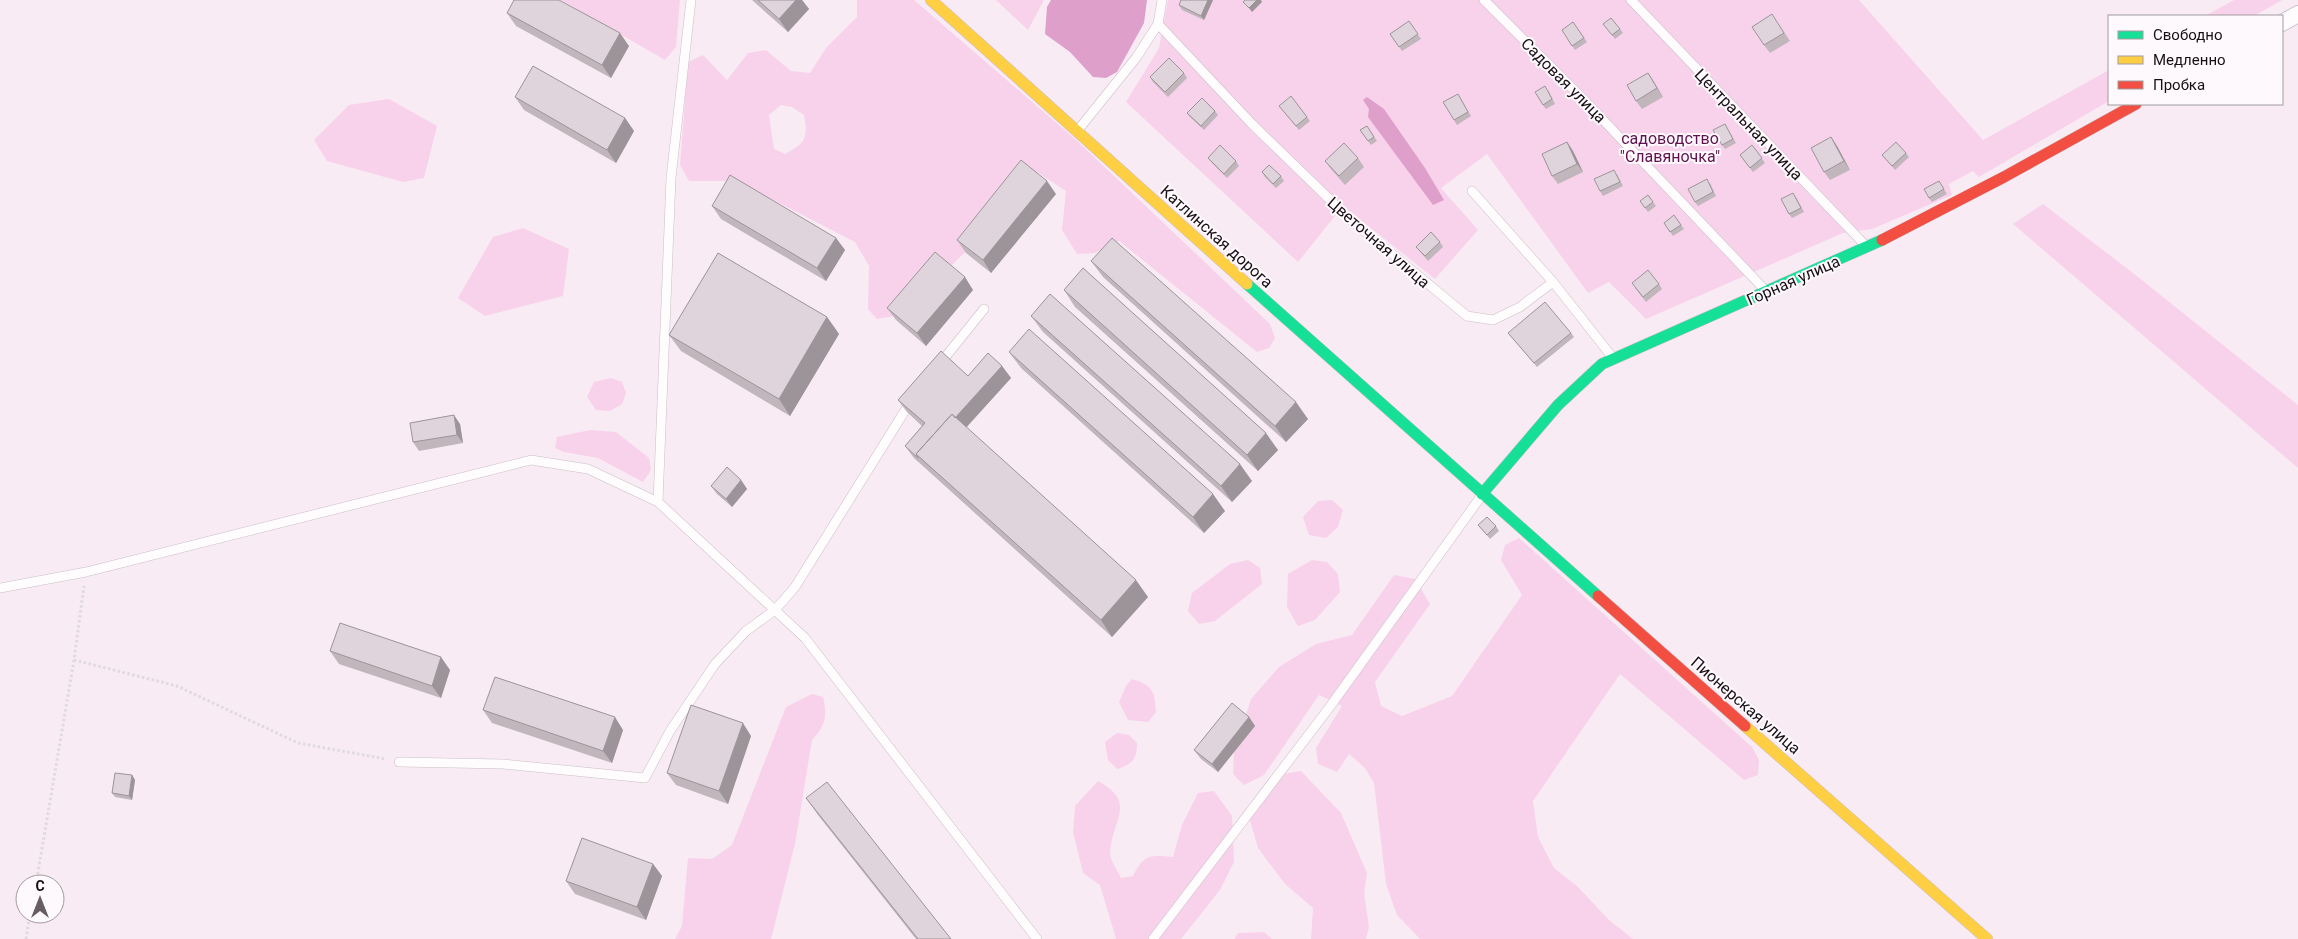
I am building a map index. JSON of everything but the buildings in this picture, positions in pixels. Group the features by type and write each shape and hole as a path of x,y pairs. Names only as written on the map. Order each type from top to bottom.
{"street":[{"name":"Катлинская дорога","path":"931,0 1482,494"},
{"path":"2283,22 2298,14"},
{"name":"Горная улица","path":"1482,494 1558,405 1602,364 1867,247 2004,177 2134,105"},
{"name":"Пионерская улица","path":"1482,494 1987,939"}],"lane":[{"path":"658,502 671,178 691,0"},
{"path":"1077,132 1136,58 1158,24 1162,0"},
{"name":"Садовая улица","path":"1484,0 1586,101 1766,291"},
{"name":"Центральная улица","path":"1631,0 1867,247"},
{"name":"Цветочная улица","path":"1158,24 1252,124 1352,221 1467,316 1493,320 1520,306 1553,282"},
{"path":"1472,191 1553,282 1614,358"},
{"path":"936,370 984,310"},
{"path":"399,762 503,764 645,778 670,731 715,664 746,631 775,610 795,587 847,506 905,407 917,392"},
{"path":"1,586 86,572 531,460 588,469 658,502 805,638 1037,939"},
{"path":"1153,939 1329,708 1482,494"}],"path":[{"path":"38,874 74,660 86,572"},
{"path":"74,660 177,686 298,743 399,762"},
{"path":"26,939 28,924"}],"green space":[{"path":"561,0 680,0 676,47 665,60"},
{"path":"857,0 914,0 1074,138 1270,324 1275,338 1269,348 1257,352 1119,241 1095,253 1077,254 1062,230 1066,191 1037,172 986,232 900,315 877,319 868,309 869,266 855,242 736,181 689,181 680,165 688,62 703,55 727,80 748,53 766,50 791,71 810,73 826,48 857,17","holes":["781,105 792,107 804,115 806,129 801,143 785,154 774,149 769,115"]},
{"path":"996,0 1044,0 1028,30"},
{"name":"садоводство \"Славяночка\"","path":"1168,0 1859,0 1983,140 2108,71 2108,102 1979,177 1973,171 1949,184 1952,195 1872,229 1843,233 1646,319 1609,282 1588,293 1487,154 1441,188 1478,230 1435,279 1343,206 1298,262 1126,102 1159,48"},
{"path":"2234,0 2282,0 2256,15 2207,15"},
{"path":"389,99 437,126 424,178 403,182 327,161 314,140 349,105"},
{"path":"2043,204 2133,273 2298,405 2298,468 2013,224"},
{"path":"523,228 569,249 563,296 485,316 458,298 493,237"},
{"path":"611,378 622,382 626,393 622,404 610,411 596,410 587,397 594,382"},
{"path":"590,430 616,432 649,458 651,470 643,482 598,458 564,452 555,448 557,437"},
{"path":"1332,500 1343,510 1338,527 1326,538 1309,535 1303,517 1318,501"},
{"path":"1519,538 1752,747 1759,760 1758,775 1744,780 1620,674 1533,801 1538,837 1554,868 1577,886 1609,920 1633,939 1420,939 1397,915 1386,884 1374,783 1365,768 1349,754 1337,772 1318,764 1316,748 1342,706 1319,695 1264,775 1244,785 1233,774 1234,752 1251,699 1279,667 1316,644 1352,635 1394,575 1415,579 1430,604 1375,682 1381,706 1402,716 1452,696 1522,595 1501,560 1505,545"},
{"path":"1248,560 1260,568 1262,584 1215,621 1199,624 1188,611 1192,593 1230,564"},
{"path":"1312,560 1327,562 1338,574 1340,592 1315,620 1298,626 1287,607 1288,574"},
{"path":"1132,679 1149,687 1154,694 1156,712 1148,722 1128,720 1119,702 1126,686"},
{"path":"812,694 823,697 825,715 823,725 812,740 795,844 771,939 675,939 682,926 688,858 712,859 732,845 786,707"},
{"path":"1117,733 1129,735 1137,743 1133,760 1117,769 1108,760 1105,742"},
{"path":"1301,771 1341,813 1367,873 1364,893 1369,927 1366,939 1311,939 1313,908 1285,884 1258,848 1249,817 1283,774"},
{"path":"1098,781 1110,789 1120,804 1120,812 1110,856 1121,878 1133,876 1141,863 1148,858 1153,856 1173,857 1182,825 1198,793 1214,791 1232,816 1234,862 1220,890 1181,939 1116,939 1100,885 1083,873 1073,832 1075,806"},
{"path":"1264,932 1272,939 1234,939 1238,933"}],"shaded area":[{"path":"1051,0 1147,0 1144,23 1117,72 1106,78 1093,77 1070,52 1045,34 1047,7"},
{"path":"1367,97 1384,109 1425,168 1444,200 1433,205 1368,117 1369,109 1363,100"}],"traffic: fast":[{"path":"1482,494 1558,405 1602,364 1882,240"},
{"path":"1247,284 1598,596"}],"traffic: slow":[{"path":"931,0 1247,284"},
{"path":"1745,726 1987,939"}],"traffic: jam":[{"path":"1882,240 2004,177 2134,105"},
{"path":"1598,596 1745,726"}]}
